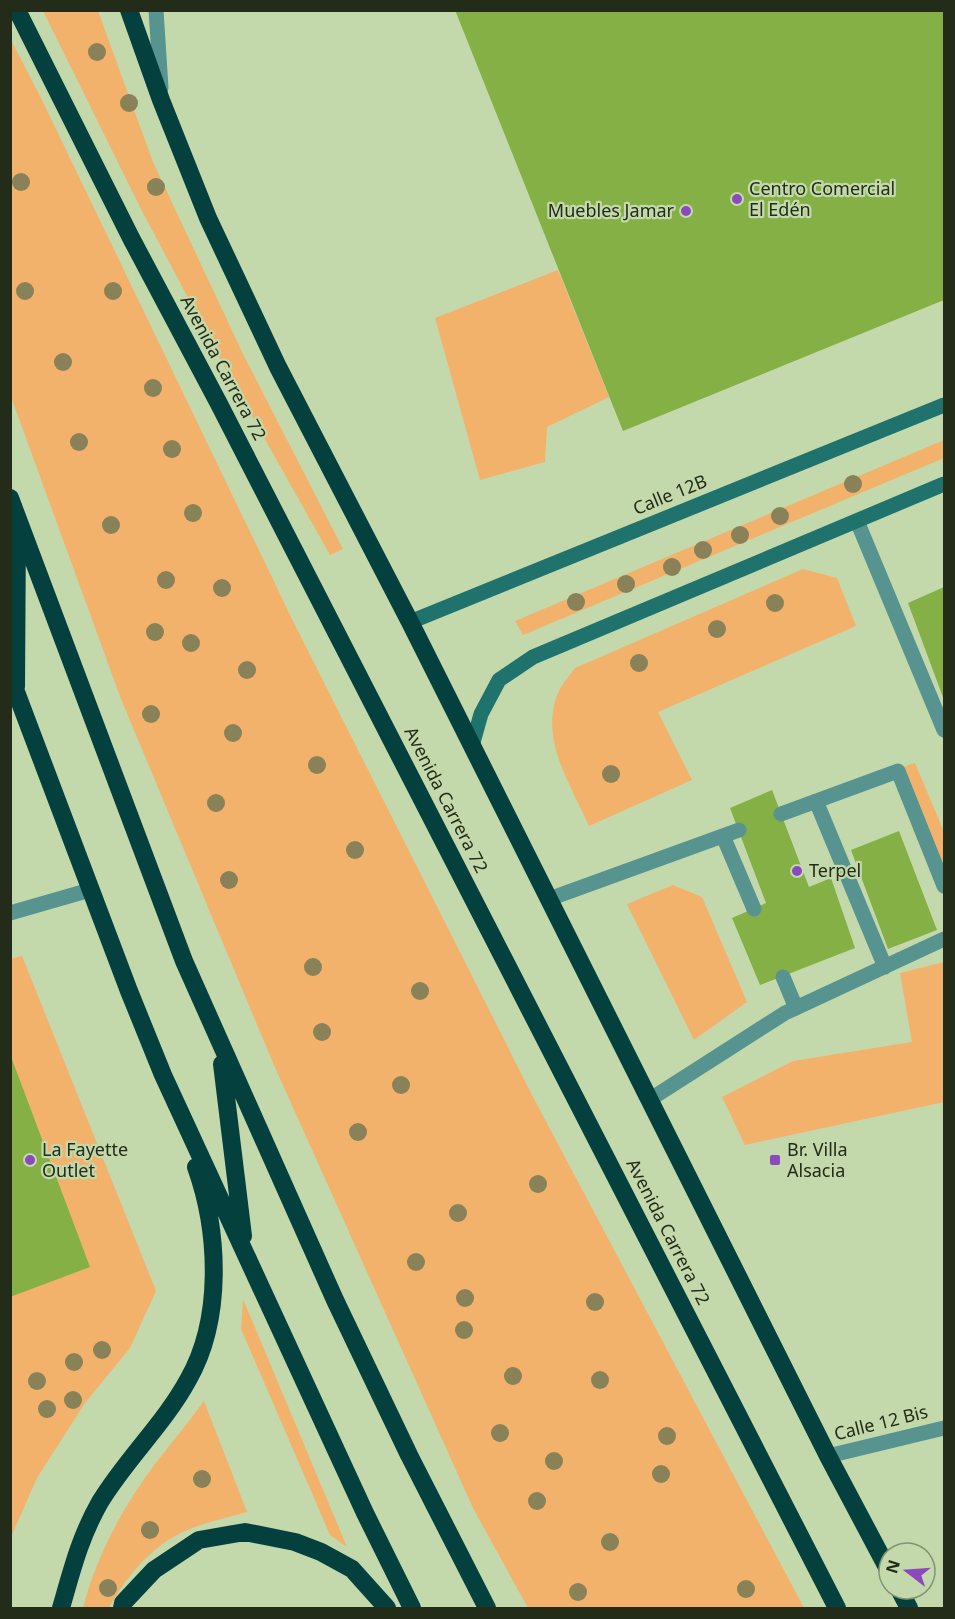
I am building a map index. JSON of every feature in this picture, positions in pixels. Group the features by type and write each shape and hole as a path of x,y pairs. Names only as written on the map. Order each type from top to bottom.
{"highway":[{"name":"Avenida Carrera 72","path":"17,10 131,238 224,413 837,1608"},
{"path":"129,10 161,100 208,218 278,367 410,622 828,1456 877,1548"},
{"path":"14,506 14,684 90,890 163,1075 200,1180 212,1234 213,1274 210,1323 200,1356 170,1408 120,1470 99,1504 79,1544 61,1608"},
{"path":"14,506 184,961 317,1260 409,1455 488,1608"},
{"path":"220,1044 245,1252"},
{"path":"163,1075 365,1513 412,1608"},
{"path":"122,1608 123,1603 154,1570 199,1540 245,1532 296,1542 321,1552 352,1569 387,1608"}],"street":[{"path":"156,10 161,100"},
{"name":"Calle 12B","path":"410,622 945,405"},
{"path":"472,746 481,714 499,680 533,657 945,484"},
{"path":"857,521 945,730"},
{"path":"781,814 898,771 945,886"},
{"path":"816,801 885,967"},
{"path":"549,899 739,830"},
{"path":"723,836 754,909"},
{"path":"10,913 90,890"},
{"path":"649,1100 785,1013 945,939"},
{"path":"783,977 796,1008"},
{"name":"Calle 12 Bis","path":"828,1456 945,1428"}],"shaded area":[{"path":"43,11 98,11 153,162 243,354 343,549 330,555 230,377 142,211"},
{"path":"11,40 292,619 532,1095 804,1608 528,1608 473,1508 273,1063 121,699 11,397"},
{"path":"558,270 609,397 547,427 545,462 480,480 435,318"},
{"path":"944,440 944,458 523,635 515,621"},
{"path":"803,569 837,578 856,626 658,712 692,780 589,826 558,758 552,722 554,705 561,687 575,668"},
{"path":"915,763 944,832 944,868 903,767"},
{"path":"673,885 702,897 747,1002 694,1040 627,904"},
{"path":"22,956 156,1291 130,1348 85,1403 37,1478 11,1537 10,959"},
{"path":"944,962 944,1102 745,1145 722,1097 793,1061 912,1042 900,973"},
{"path":"243,1299 347,1547 330,1535 241,1329"},
{"path":"204,1401 247,1512 201,1525 175,1536 146,1558 121,1587 109,1608 83,1608 103,1551 132,1497"}],"building":[{"name":"Centro Comercial El Edén","path":"455,10 944,10 944,300 623,431"},
{"path":"944,587 944,700 908,603"},
{"path":"772,790 809,887 831,878 855,948 760,985 732,918 766,903 730,808"},
{"path":"899,831 937,930 888,949 851,850"},
{"name":"La Fayette Outlet","path":"10,1054 90,1267 10,1297"}],"place":[{"name":"Centro Comercial El Edén","path":"737,199"},
{"name":"Muebles Jamar","path":"686,211"},
{"name":"Terpel","path":"797,871"},
{"name":"La Fayette Outlet","path":"30,1160"},
{"name":"Br. Villa Alsacia","path":"775,1160"}]}
